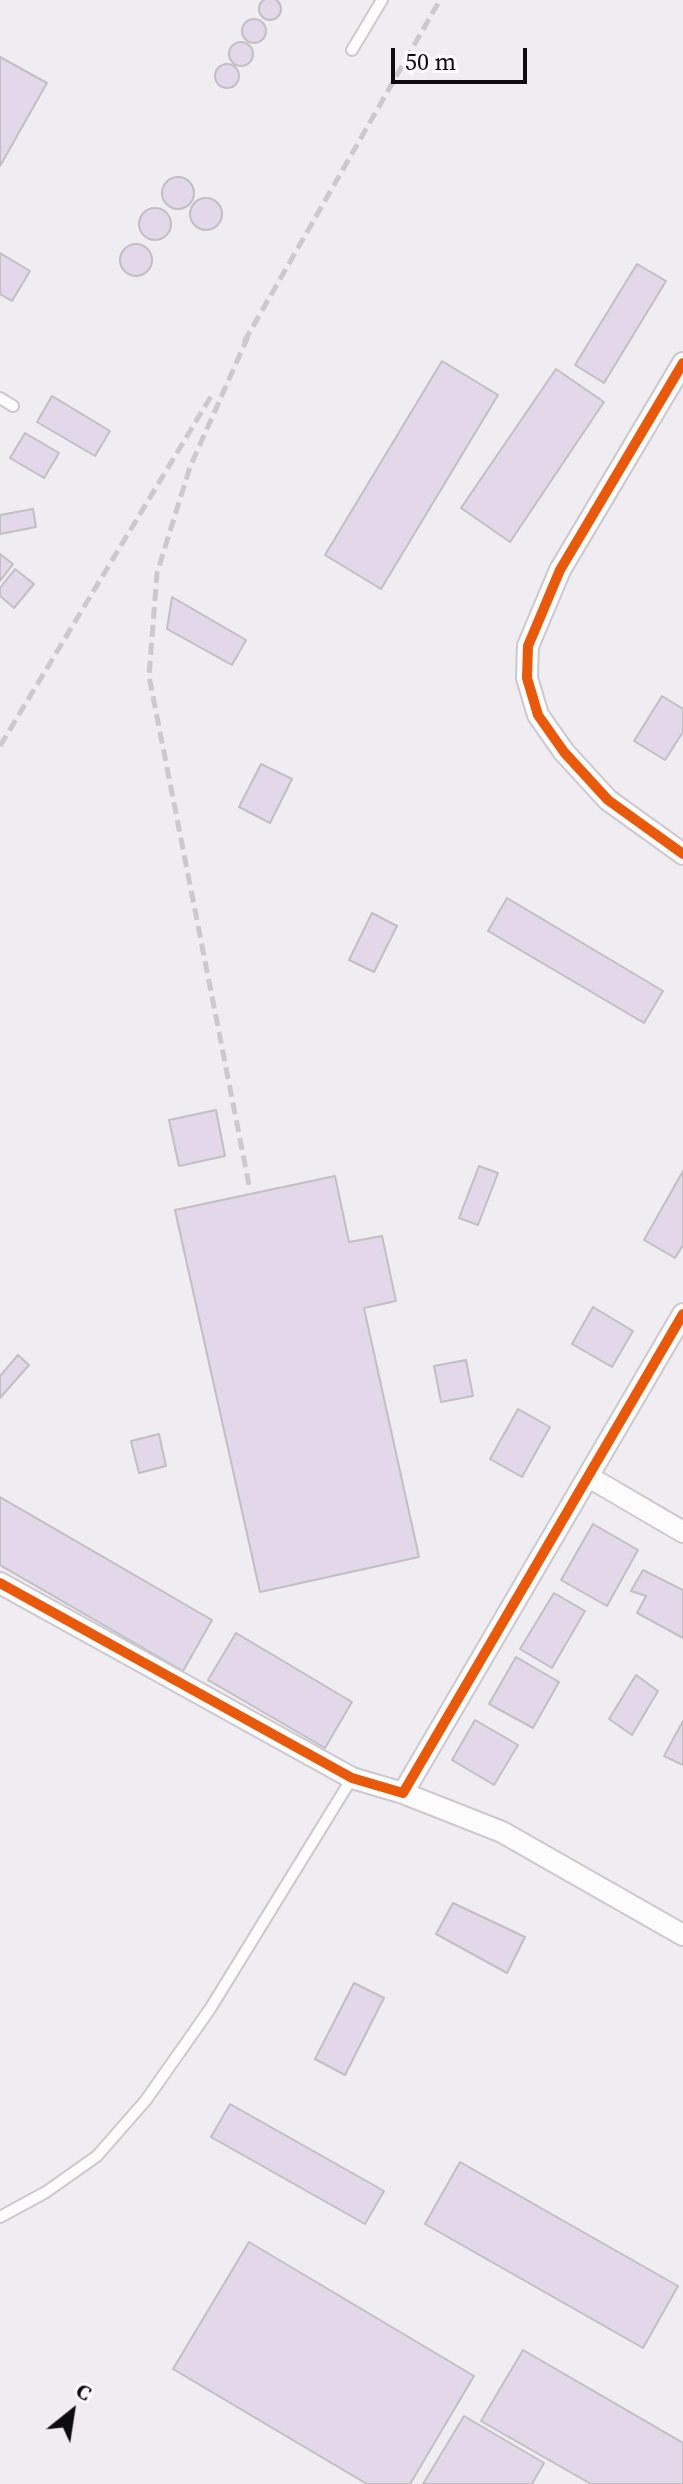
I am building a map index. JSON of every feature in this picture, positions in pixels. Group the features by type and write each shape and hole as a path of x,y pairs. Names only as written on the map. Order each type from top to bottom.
{"street":[{"path":"683,363 560,570 528,646 527,678 538,715 564,752 608,800 683,854"},
{"path":"403,1793 683,1314"},
{"path":"589,1477 683,1532"},
{"path":"0,1583 352,1778 403,1793 502,1832 683,1935"}],"lane":[{"path":"352,50 382,0"},
{"path":"0,398 13,406"},
{"path":"0,2217 46,2192 97,2156 146,2100 210,2009 352,1778"}],"building":[{"path":"270,-2 278,1 281,9 278,17 270,20 262,17 259,9 262,1"},
{"path":"254,19 262,23 266,31 262,39 254,43 246,39 242,31 246,23"},
{"path":"241,42 249,46 253,54 249,62 241,66 233,62 229,54 233,46"},
{"path":"0,57 47,83 0,166"},
{"path":"227,64 235,68 239,76 235,84 227,88 219,84 215,76 219,68"},
{"path":"178,177 189,182 194,193 189,204 178,209 167,204 162,193 167,182"},
{"path":"206,198 217,203 222,214 217,225 206,230 195,225 190,214 195,203"},
{"path":"155,208 166,213 171,224 166,235 155,240 144,235 139,224 144,213"},
{"path":"136,244 147,249 152,260 147,271 136,276 125,271 120,260 125,249"},
{"path":"0,253 30,271 12,301 0,294"},
{"path":"637,264 666,281 604,383 575,365"},
{"path":"442,361 498,395 381,589 325,555"},
{"path":"556,369 604,402 510,542 461,508"},
{"path":"52,396 110,431 95,456 37,422"},
{"path":"25,433 59,453 44,478 10,458"},
{"path":"33,509 36,527 0,534 0,515"},
{"path":"0,554 13,564 0,581"},
{"path":"15,569 34,584 14,608 0,596 0,588"},
{"path":"172,597 246,640 232,665 167,629"},
{"path":"662,696 683,709 683,732 665,760 634,741"},
{"path":"261,764 292,779 270,823 239,807"},
{"path":"507,898 663,991 644,1023 488,931"},
{"path":"372,913 397,926 374,972 349,960"},
{"path":"216,1110 225,1156 179,1166 169,1120"},
{"path":"479,1166 498,1173 478,1225 459,1218"},
{"path":"683,1171 683,1245 675,1258 644,1240"},
{"path":"335,1176 349,1242 382,1236 396,1301 364,1308 419,1557 260,1592 175,1210"},
{"path":"593,1307 633,1331 612,1367 572,1344"},
{"path":"18,1355 29,1365 0,1398 0,1376"},
{"path":"466,1360 473,1396 441,1402 434,1366"},
{"path":"518,1409 550,1427 522,1477 490,1459"},
{"path":"159,1434 166,1466 139,1473 131,1441"},
{"path":"0,1497 212,1620 183,1671 0,1565"},
{"path":"593,1524 638,1550 607,1606 561,1580"},
{"path":"643,1570 683,1590 683,1638 637,1613 646,1596 631,1591"},
{"path":"554,1593 585,1611 552,1668 520,1649"},
{"path":"236,1633 352,1702 325,1748 208,1680"},
{"path":"516,1657 559,1682 533,1728 489,1704"},
{"path":"636,1675 658,1691 632,1735 609,1719"},
{"path":"475,1720 518,1745 494,1785 452,1760"},
{"path":"683,1721 683,1765 664,1756"},
{"path":"453,1903 525,1937 507,1973 436,1934"},
{"path":"354,1983 384,1998 345,2075 315,2059"},
{"path":"230,2104 384,2191 365,2224 211,2137"},
{"path":"460,2162 678,2286 643,2348 425,2224"},
{"path":"249,2242 474,2376 410,2484 367,2484 173,2369"},
{"path":"523,2350 683,2443 683,2484 591,2484 481,2421"},
{"path":"464,2416 544,2463 532,2484 423,2484"}],"railway":[{"path":"244,342 440,0"},
{"path":"249,1185 149,676 157,573 190,467 250,332"},
{"path":"0,746 213,393"}],"cycle path":[{"path":"683,363 560,570 528,646 527,678 538,715 564,752 608,800 683,854"},
{"path":"0,1583 352,1778 403,1793 683,1314"}]}
